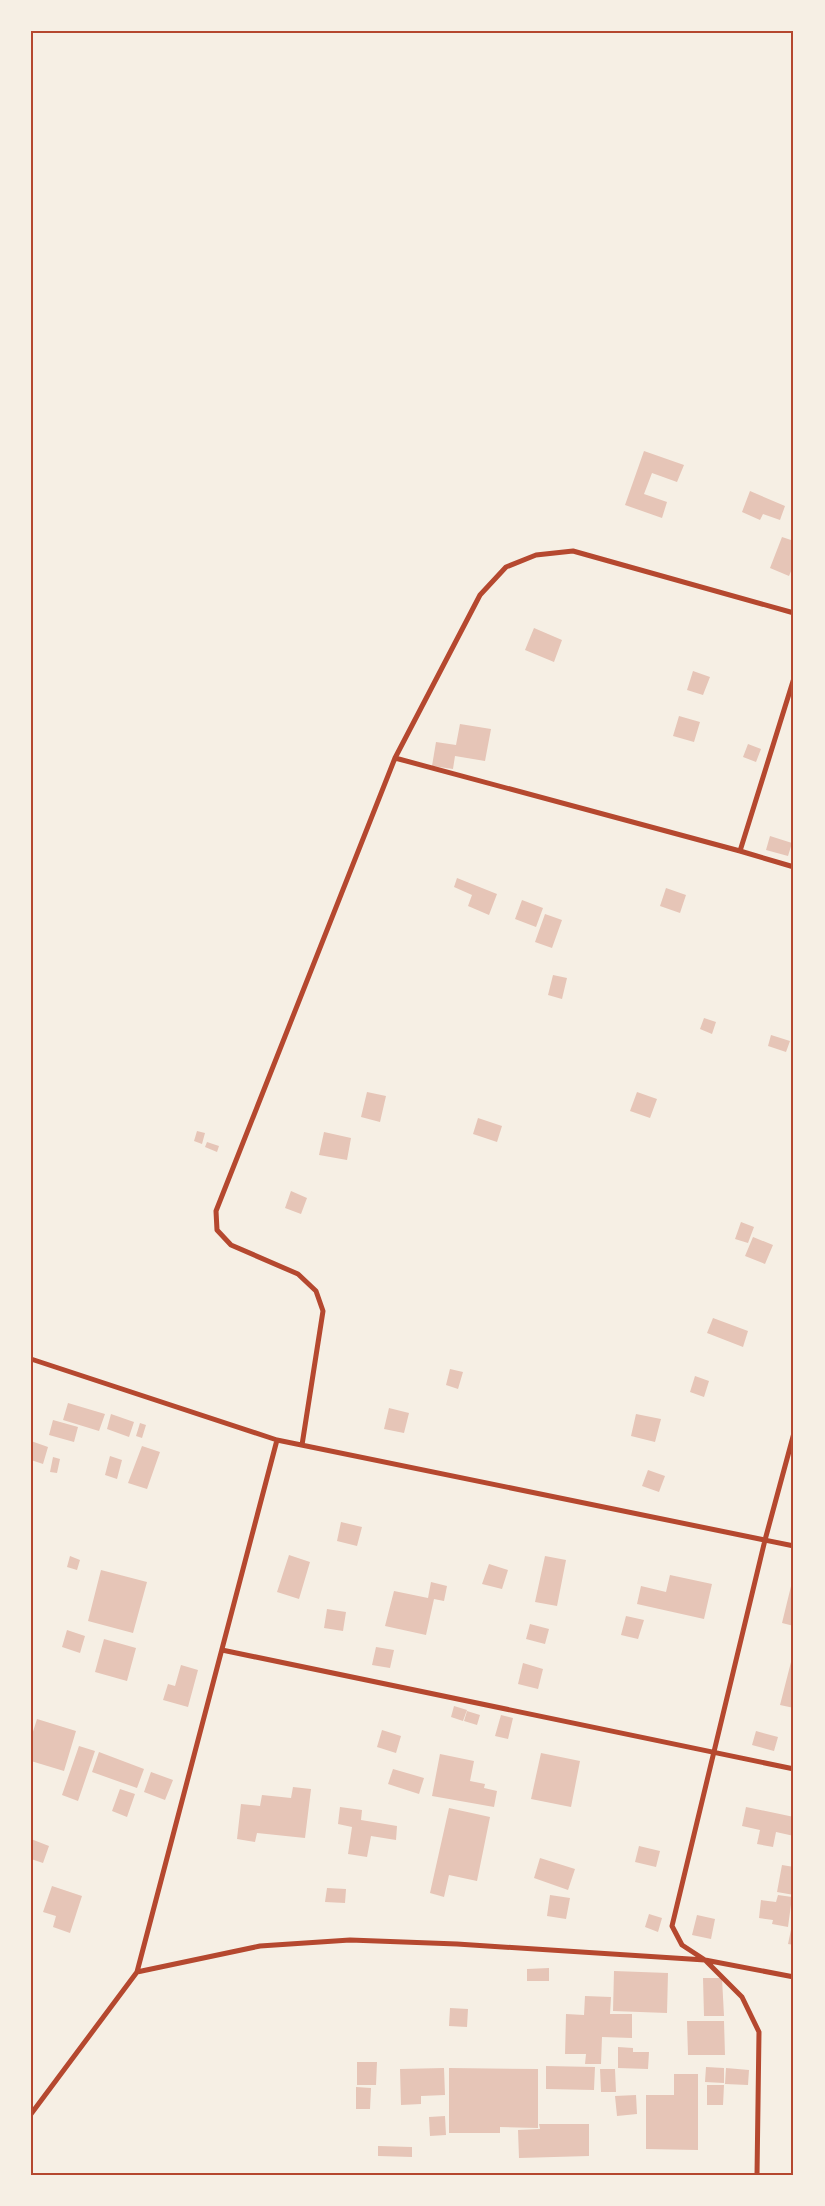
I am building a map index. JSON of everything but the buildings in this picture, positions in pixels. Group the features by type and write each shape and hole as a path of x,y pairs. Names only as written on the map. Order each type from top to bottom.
{"street":[{"path":"302,1445 323,1311 316,1291 298,1274 231,1244 217,1230 216,1211 395,758 480,595 506,567 536,555 573,551 794,613"},
{"path":"740,851 794,678"},
{"path":"395,758 794,867"},
{"path":"31,1359 277,1440 794,1546"},
{"path":"757,2175 759,2032 742,1997 705,1960 682,1945 672,1926 765,1540 794,1433"},
{"path":"31,2114 137,1972 277,1440"},
{"path":"222,1650 794,1769"},
{"path":"137,1972 260,1946 350,1940 457,1944 705,1960 794,1977"}]}
